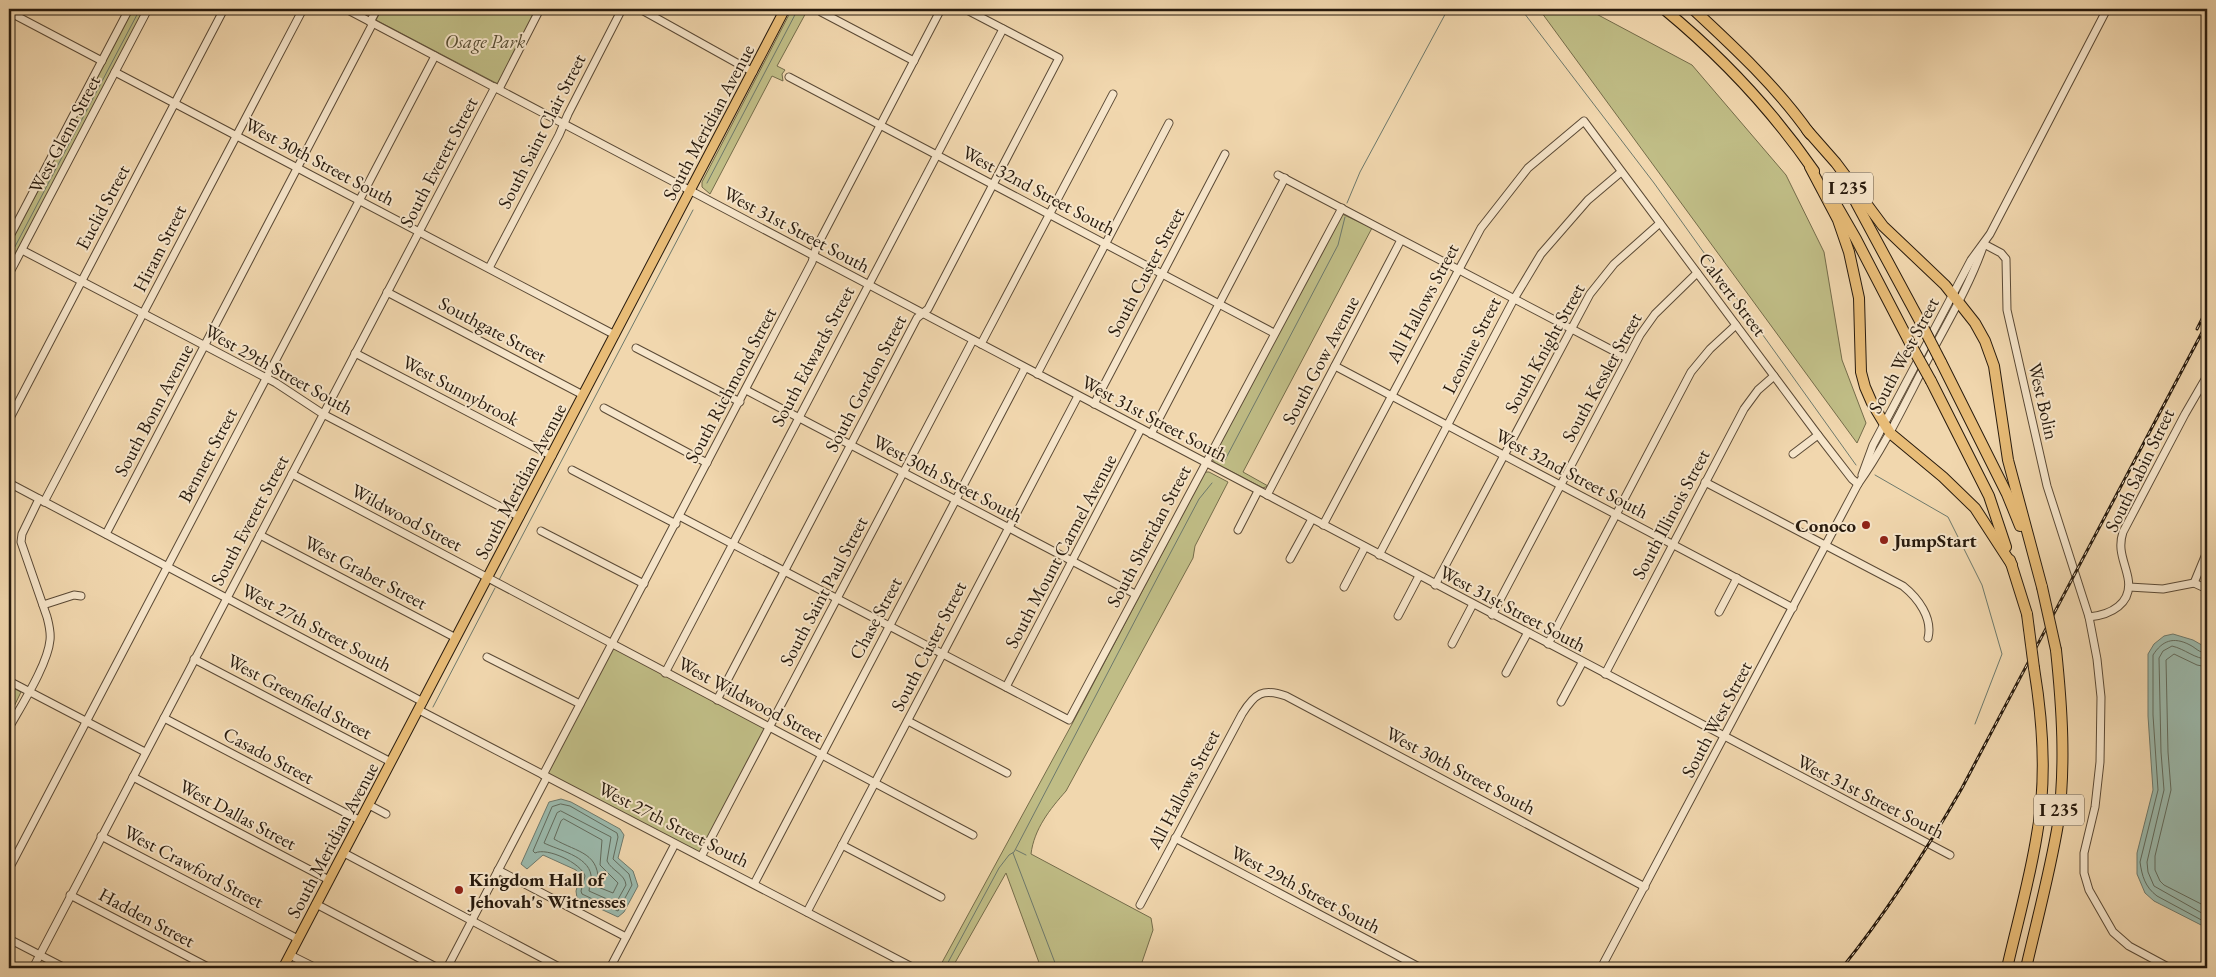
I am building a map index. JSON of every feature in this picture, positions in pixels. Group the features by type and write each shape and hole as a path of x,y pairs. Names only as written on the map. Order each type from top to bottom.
{"highway":[{"name":"I 235","path":"1664,9 1734,74 1776,121 1810,167 1856,239 1989,496 2028,614 2042,727 2043,769 2038,824 2007,968"},
{"name":"I 235","path":"1693,9 1734,48 1785,102 1807,130 1858,205 1941,362 2007,494 2034,557 2056,650 2062,728 2061,793 2051,859 2026,968"},
{"path":"1807,130 1836,163 1883,226 1956,298 1975,323 1985,341 1994,366 2004,444 2034,557"},
{"path":"1810,167 1838,220 1849,252 1859,298 1861,372 1868,395 1887,429 1966,498 1982,517 2012,565"}],"main road":[{"name":"South Meridian Avenue","path":"283,968 786,9"}],"street":[{"path":"9,238 129,9"},
{"name":"West Glenn Street","path":"9,274 148,9"},
{"name":"Euclid Street","path":"9,420 224,9"},
{"name":"Hiram Street","path":"9,728 41,666 50,643 50,628 21,542 22,534 42,501 143,313 303,9"},
{"name":"West 31st Street South","path":"346,9 1724,738 1950,855"},
{"name":"South Bonn Avenue","path":"106,534 298,168 372,23 377,9"},
{"name":"South Everett Street","path":"33,968 387,292 540,9"},
{"name":"South Saint Clair Street","path":"489,268 622,9"},
{"path":"640,9 752,72"},
{"name":"South Richmond Street","path":"447,968 580,704 740,402 814,256 816,248 942,9"},
{"path":"966,9 1003,29"},
{"name":"South West Street","path":"1601,968 1794,608 1858,484 1873,446 1887,429 1956,298 1978,263 1984,244 2107,9"},
{"path":"9,12 102,61"},
{"path":"821,12 914,62"},
{"name":"South Gordon Street","path":"717,700 916,318 928,308 1059,58 1003,29"},
{"name":"South Edwards Street","path":"665,673 1003,29"},
{"name":"Bennett Street","path":"9,869 435,56"},
{"name":"West 30th Street South","path":"114,72 615,335"},
{"name":"West 32nd Street South","path":"789,77 1274,333"},
{"path":"981,344 1113,94"},
{"name":"Calvert Street","path":"1584,121 1818,435 1858,484"},
{"name":"All Hallows Street","path":"1323,525 1481,228 1510,189 1544,154 1584,121"},
{"path":"1037,374 1170,123"},
{"name":"South Custer Street","path":"1094,404 1225,154"},
{"name":"Leonine Street","path":"1379,555 1514,299 1540,256 1554,236 1588,200 1621,172"},
{"path":"1151,434 1282,176 1627,358"},
{"name":"South Sheridan Street","path":"1006,687 1068,720 1342,208"},
{"name":"South Knight Street","path":"1435,585 1570,328 1590,294 1608,271 1660,223"},
{"name":"South Gow Avenue","path":"1267,495 1401,240"},
{"name":"West Bolin","path":"1984,244 2001,253 2006,259 2007,310 2047,486 2089,617"},
{"name":"West 29th Street South","path":"22,250 205,345 266,378 323,414 520,517"},
{"name":"South Kessler Street","path":"1492,615 1640,335 1655,314 1697,273"},
{"name":"Southgate Street","path":"387,292 583,395"},
{"path":"1548,644 1694,368 1719,340 1736,325"},
{"name":"South Saint Paul Street","path":"701,857 972,340"},
{"path":"636,348 740,402"},
{"name":"West Sunnybrook","path":"355,353 552,456"},
{"name":"West 32nd Street South","path":"1335,366 1794,608"},
{"name":"Chase Street","path":"754,884 1025,368"},
{"name":"South Illinois Street","path":"1604,674 1750,399 1774,376"},
{"name":"South Sabin Street","path":"2129,587 2121,556 2120,544 2123,532 2189,406 2207,376"},
{"name":"West 30th Street South","path":"746,390 1135,594"},
{"name":"South Custer Street","path":"807,912 1078,396"},
{"path":"604,408 707,463"},
{"name":"South Mount Carmel Avenue","path":"1006,687 1141,429"},
{"path":"1793,454 1818,435"},
{"path":"572,470 676,524"},
{"name":"Wildwood Street","path":"292,474 612,645"},
{"path":"1705,482 1886,576 1914,595 1929,624 1928,638"},
{"name":"West 27th Street South","path":"9,483 227,598 545,776 914,968"},
{"path":"1238,530 1258,491"},
{"path":"680,516 1006,687"},
{"path":"1290,559 1312,519"},
{"path":"541,531 644,584"},
{"name":"West Graber Street","path":"260,535 456,638"},
{"path":"1344,587 1365,547"},
{"path":"2194,584 2206,554"},
{"path":"1398,616 1419,576"},
{"path":"1719,612 1737,578"},
{"path":"2170,968 2120,940 2104,919 2086,882 2084,853 2096,797 2102,722 2097,659 2089,617 2107,614 2117,609 2123,603 2129,587 2163,589 2194,584 2207,589"},
{"path":"43,605 74,595 81,596"},
{"path":"1452,644 1473,604"},
{"path":"1506,673 1527,634"},
{"name":"West Wildwood Street","path":"612,645 973,835"},
{"path":"487,657 580,704"},
{"name":"West Greenfield Street","path":"194,659 391,762"},
{"path":"1561,702 1582,663"},
{"path":"9,681 145,752"},
{"name":"West 30th Street South","path":"1260,694 1273,692 1286,696 1645,887"},
{"name":"All Hallows Street","path":"1140,905 1242,714 1251,699 1260,694"},
{"name":"Casado Street","path":"164,718 360,821"},
{"path":"908,721 1007,773"},
{"name":"West Dallas Street","path":"133,777 329,880"},
{"path":"369,805 386,814"},
{"name":"West Crawford Street","path":"101,836 298,939"},
{"name":"West 29th Street South","path":"1175,838 1421,968"},
{"path":"610,968 675,844"},
{"path":"842,845 941,898"},
{"path":"344,853 561,968"},
{"path":"498,870 626,937"},
{"name":"Hadden Street","path":"70,895 210,968"},
{"path":"316,904 438,968"},
{"path":"9,938 66,968"},
{"path":"290,955 316,968"}],"green space":[{"path":"133,9 145,9 9,268 9,246"},
{"name":"Osage Park","path":"382,9 537,9 498,84 376,20"},
{"path":"792,9 808,9 777,66 785,70 782,74 783,81 772,76 710,194 702,187 702,182"},
{"path":"1539,9 1587,9 1692,65 1786,175 1824,252 1842,360 1866,423 1857,443"},
{"path":"1342,214 1372,228 1243,472 1268,486 1263,488 1215,463 1212,459"},
{"path":"1205,472 1209,472 1228,482 1195,546 1193,558 1066,791 1039,828 1031,854 1151,918 1153,930 1140,968 1041,968 1006,873 952,968 939,968 1072,724"},
{"path":"612,645 769,727 701,857 543,775"},
{"path":"9,686 21,692 9,717"}],"water":[{"path":"2173,634 2193,640 2207,648 2207,928 2154,901 2145,893 2137,874 2137,853 2153,790 2148,716 2148,654 2154,644 2164,636"},
{"path":"561,799 571,802 620,829 624,835 618,858 633,871 638,886 624,912 618,917 577,898 576,891 580,877 576,870 543,855 527,869 521,864 549,802"}],"waterway":[{"path":"9,258 140,9"},
{"path":"707,183 798,9"},
{"path":"1347,203 1360,172 1448,9"},
{"path":"1521,9 1654,183 1856,465"},
{"path":"499,580 693,210"},
{"path":"1225,460 1338,245 1345,217"},
{"path":"1875,475 1948,517 1982,585 2002,654 1975,724"},
{"path":"945,968 999,868 1009,855 1014,852 1199,499 1212,483"},
{"path":"433,707 495,588"},
{"path":"1016,850 1026,855"},
{"path":"1013,853 1057,968"}],"railway":[{"path":"2197,329 2207,309"},
{"path":"1842,968 1875,925 1905,881 1962,788 2207,323"}],"place":[{"name":"Conoco","path":"1866,525"},
{"name":"JumpStart","path":"1884,540"},
{"name":"Kingdom Hall of Jehovah's Witnesses","path":"459,890"}]}
